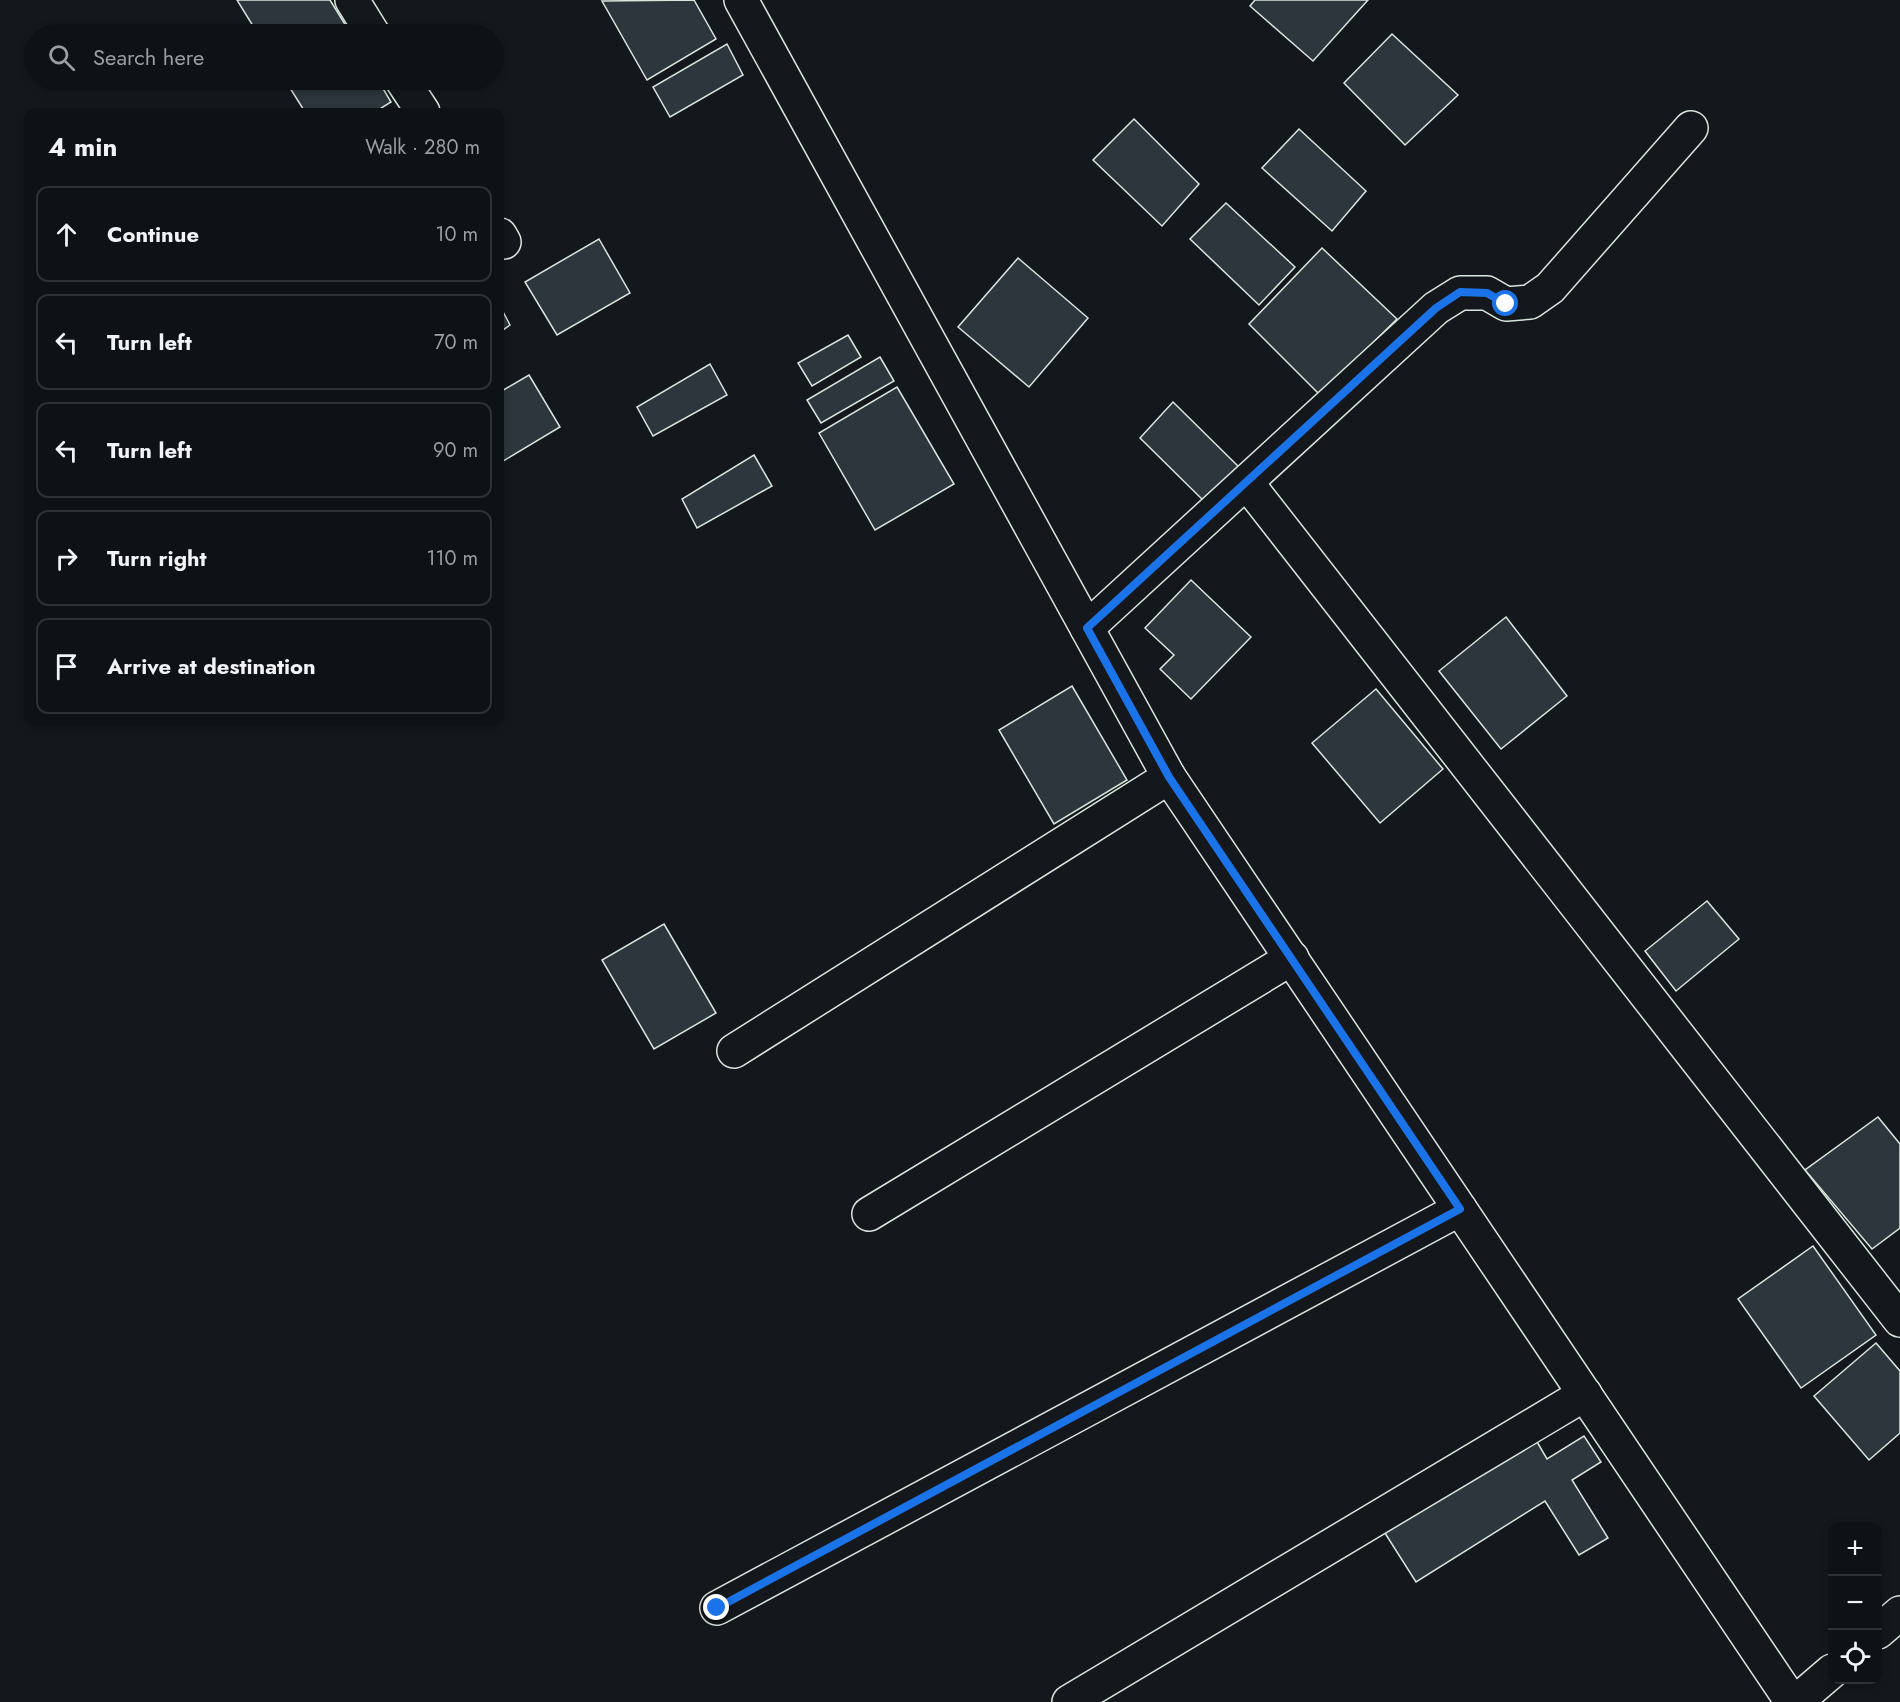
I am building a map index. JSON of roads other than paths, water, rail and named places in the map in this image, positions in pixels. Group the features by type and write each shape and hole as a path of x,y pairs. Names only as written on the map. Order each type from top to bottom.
{"street":[{"path":"352,0 368,24"},
{"path":"741,0 1169,777 1794,1702 1828,1675"},
{"path":"409,90 420,108"},
{"path":"1087,628 1436,308 1460,292 1487,293 1506,304 1530,302 1550,288 1691,128"},
{"path":"1246,483 1900,1320"},
{"path":"734,1051 1169,777"},
{"path":"869,1214 1292,958"},
{"path":"717,1608 1460,1209"},
{"path":"1069,1702 1585,1394"},
{"path":"1880,1630 1900,1613"}]}
